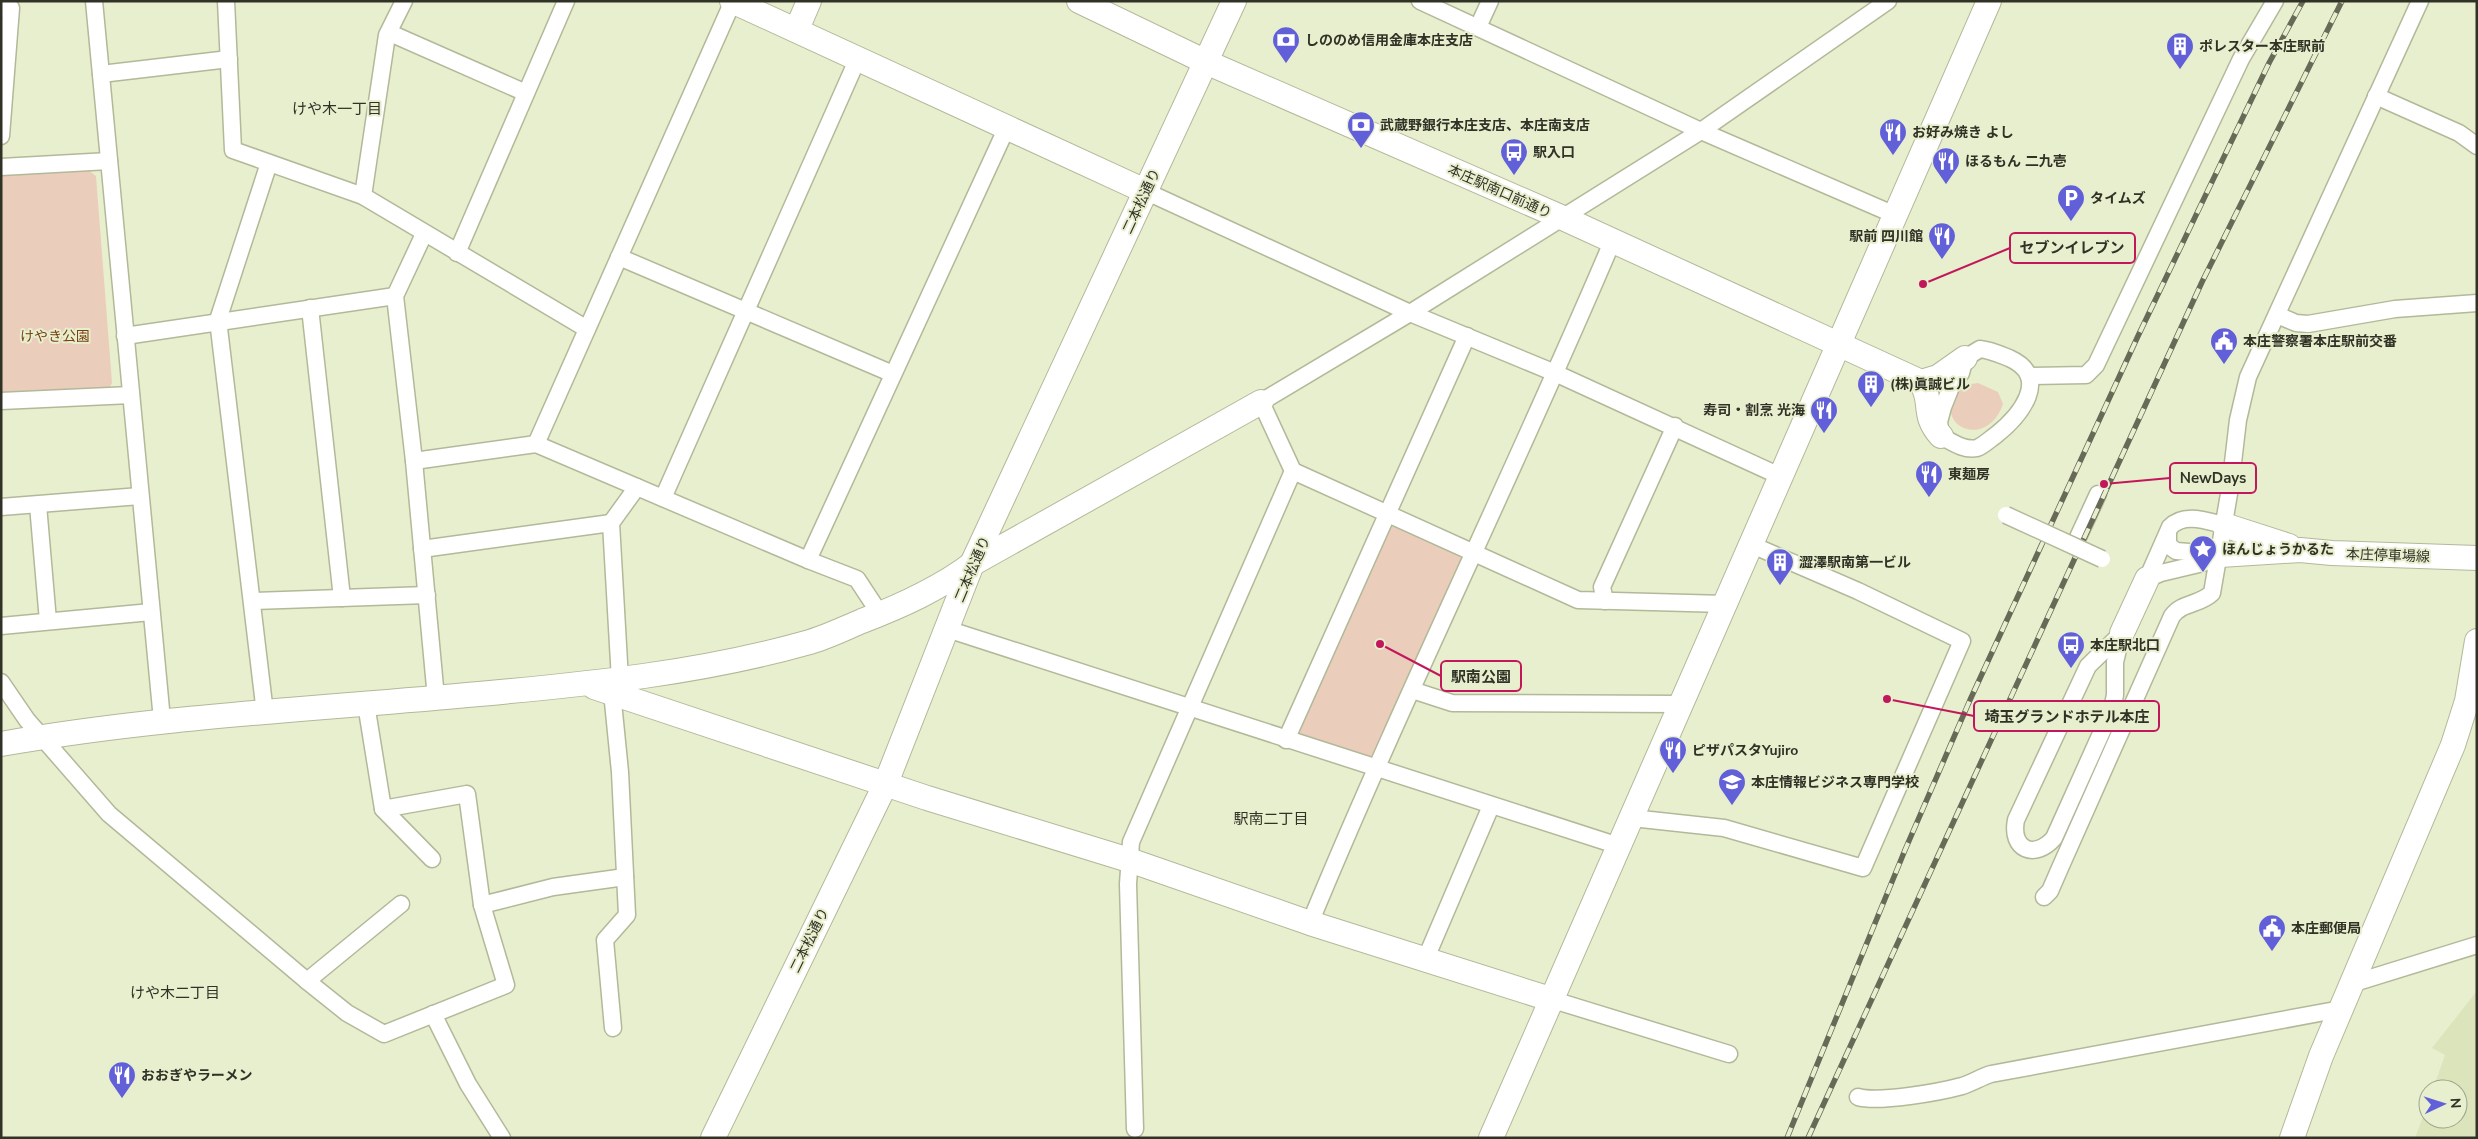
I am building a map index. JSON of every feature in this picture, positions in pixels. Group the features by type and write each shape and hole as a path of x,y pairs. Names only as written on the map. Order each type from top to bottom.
{"street":[{"path":"94,1 162,720"},
{"path":"226,1 233,150 363,196 424,234 587,329"},
{"path":"363,196 387,35 404,1"},
{"path":"457,253 566,1"},
{"path":"536,444 733,1 1410,313 1555,373 1675,426 1782,477"},
{"path":"797,29 809,1"},
{"name":"本庄駅南口前通り","path":"1079,1 1206,62 1563,218 1921,382"},
{"name":"二本松通り","path":"713,1138 886,783 972,564 1234,1"},
{"path":"1420,1 1478,26 1701,131 1895,215"},
{"path":"1478,26 1490,1"},
{"path":"616,686 741,659 808,642 880,614 940,586 972,564 1260,402 1410,313 1701,131 1888,1"},
{"path":"1491,1138 1550,999 1632,818 1679,704 1782,477 1989,1"},
{"path":"2029,376 2086,375 2096,365 2241,59 2275,1"},
{"path":"2044,896 2056,876 2172,616 2182,607 2207,598 2212,593 2220,555 2242,398 2256,360 2420,1"},
{"path":"1,9 11,8 1,136"},
{"path":"390,32 526,93"},
{"path":"663,498 858,58"},
{"path":"100,74 229,59"},
{"path":"2376,96 2459,133 2477,146"},
{"path":"808,560 1007,127"},
{"path":"1,167 109,161"},
{"path":"265,713 253,600 218,320 269,163"},
{"path":"424,234 395,296 414,461 436,698"},
{"path":"1310,923 1612,242"},
{"path":"619,257 893,374"},
{"path":"125,336 218,320 395,296"},
{"path":"2277,316 2296,323 2308,324 2395,310 2477,302"},
{"path":"310,308 342,598"},
{"path":"1286,740 1466,336"},
{"path":"1988,350 2019,363 2029,376 2029,394 2011,424 1979,448 1963,447 1941,436 1931,425 1925,389 1921,382 1938,377 1965,358 1971,352 1988,350"},
{"path":"1941,436 1939,422 1943,408 1951,387 1961,373 1965,358"},
{"path":"1,401 131,395"},
{"path":"1260,402 1292,471 1578,600 1725,604"},
{"path":"1605,601 1602,587 1675,426"},
{"path":"414,461 536,444 857,579 880,614"},
{"path":"1135,1129 1129,860 1131,842 1292,471"},
{"path":"614,1028 605,940 627,915 616,686 611,523 638,487"},
{"path":"2074,546 2098,494"},
{"path":"1,507 140,496"},
{"path":"38,505 48,622"},
{"path":"2011,505 2006,515 2102,559"},
{"path":"2122,633 2088,666 2016,820 2014,830 2020,845 2032,850 2040,850 2054,838 2112,709 2115,695 2114,662 2122,633 2174,522 2181,519 2203,520 2300,550"},
{"path":"422,550 611,523"},
{"path":"2168,533 2168,545 2176,551 2220,555 2300,550"},
{"path":"1632,818 1724,828 1863,868 1867,859 1962,641 1858,591 1752,545"},
{"name":"本庄停車場線","path":"2300,550 2332,553 2477,558"},
{"path":"2148,580 2161,573 2202,563 2220,555"},
{"path":"253,600 427,596"},
{"path":"1,626 151,612"},
{"path":"947,630 1619,846"},
{"path":"2292,1138 2351,984 2453,745 2467,701 2477,641"},
{"path":"1,682 42,737 109,814 307,981 347,1013 384,1034 506,985 482,904 467,794 383,809"},
{"path":"1,744 162,720 265,713 587,684 616,686 927,798 1129,860 1310,923 1728,1054"},
{"path":"1412,690 1452,703 1679,704"},
{"path":"366,704 383,809 432,859"},
{"path":"1426,958 1491,806"},
{"path":"482,904 553,887 625,878"},
{"path":"307,981 401,904"},
{"path":"2351,984 2477,945"},
{"path":"1858,1097 1877,1100 1964,1085 1977,1078 1991,1074 2341,1009"},
{"path":"433,1014 468,1084 502,1138"}],"shaded area":[{"path":"2477,991 2477,1138 2415,1138 2418,1129 2468,1129 2468,1079 2437,1079 2445,1055 2432,1048"}],"green space":[{"name":"けやき公園","path":"88,170 96,176 112,383 108,390 1,394 1,174"},
{"path":"1978,383 1998,392 2003,404 1996,418 1986,426 1976,430 1965,429 1957,424 1952,416 1951,406 1955,394 1962,387"},
{"path":"1393,524 1460,555 1461,560 1380,751 1371,759 1298,739 1298,728 1386,526"}],"railway":[{"path":"1787,1138 1905,850 1970,700 2138,336 2269,63 2303,1"},
{"path":"1808,1138 2202,282 2342,1"}],"place":[{"name":"しののめ信用金庫本庄支店","path":"1286,64"},
{"name":"ポレスター本庄駅前","path":"2180,70"},
{"name":"武蔵野銀行本庄支店、本庄南支店","path":"1361,149"},
{"name":"お好み焼き よし","path":"1893,156"},
{"name":"駅入口","path":"1514,176"},
{"name":"ほるもん 二九壱","path":"1946,185"},
{"name":"タイムズ","path":"2071,222"},
{"name":"駅前 四川館","path":"1942,260"},
{"name":"セブンイレブン","path":"1923,284"},
{"name":"本庄警察署本庄駅前交番","path":"2224,365"},
{"name":"(株)眞誠ビル","path":"1871,408"},
{"name":"寿司・割烹 光海","path":"1824,434"},
{"name":"NewDays","path":"2104,484"},
{"name":"東麺房","path":"1929,498"},
{"name":"ほんじょうかるた","path":"2203,573"},
{"name":"澀澤駅南第一ビル","path":"1780,586"},
{"name":"駅南公園","path":"1380,644"},
{"name":"本庄駅北口","path":"2071,669"},
{"name":"埼玉グランドホテル本庄","path":"1887,699"},
{"name":"ピザパスタYujiro","path":"1673,774"},
{"name":"本庄情報ビジネス専門学校","path":"1732,806"},
{"name":"本庄郵便局","path":"2272,952"},
{"name":"おおぎやラーメン","path":"122,1099"}],"district":[{"name":"けや木一丁目","path":"337,109"},
{"name":"駅南二丁目","path":"1271,819"},
{"name":"けや木二丁目","path":"175,993"}]}
